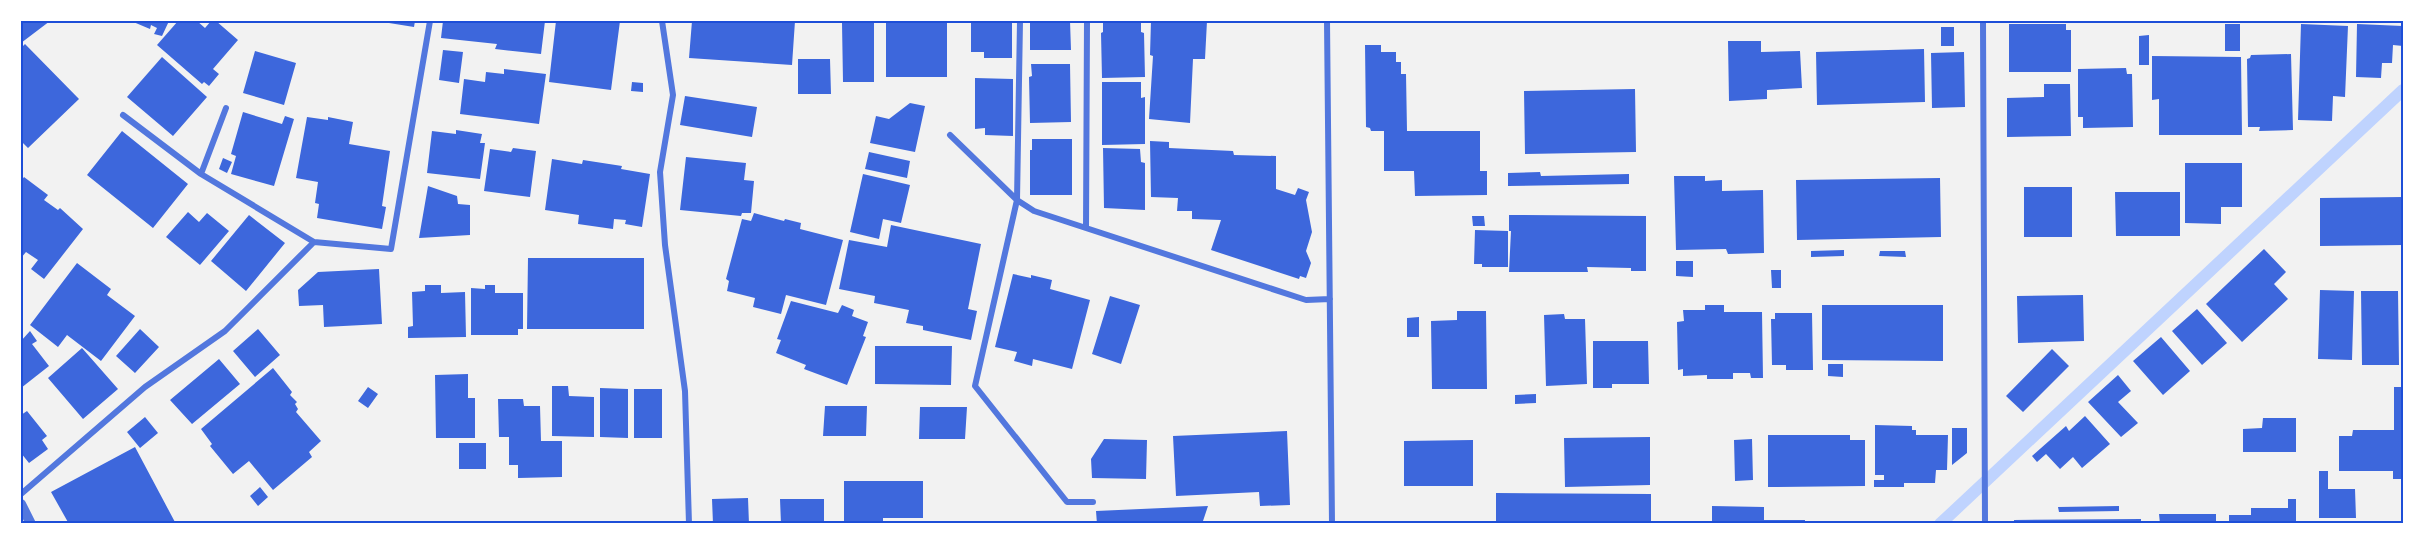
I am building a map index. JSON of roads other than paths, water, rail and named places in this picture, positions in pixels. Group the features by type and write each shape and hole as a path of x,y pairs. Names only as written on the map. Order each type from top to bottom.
{"street":[{"path":"123,115 201,174 314,242 391,249 430,21"},
{"path":"662,21 673,95 660,172 665,245 685,391 689,524"},
{"path":"1020,21 1017,200 975,386 1067,502 1094,502"},
{"path":"1086,228 1087,21"},
{"path":"1327,21 1332,524"},
{"path":"1983,21 1985,524"},
{"path":"201,174 226,108"},
{"path":"950,135 1017,200 1034,211 1306,300 1330,299"},
{"path":"21,495 145,387 225,331 314,242"},
{"path":"21,504 31,524"}],"waterway":[{"path":"1940,524 2403,90"}]}
